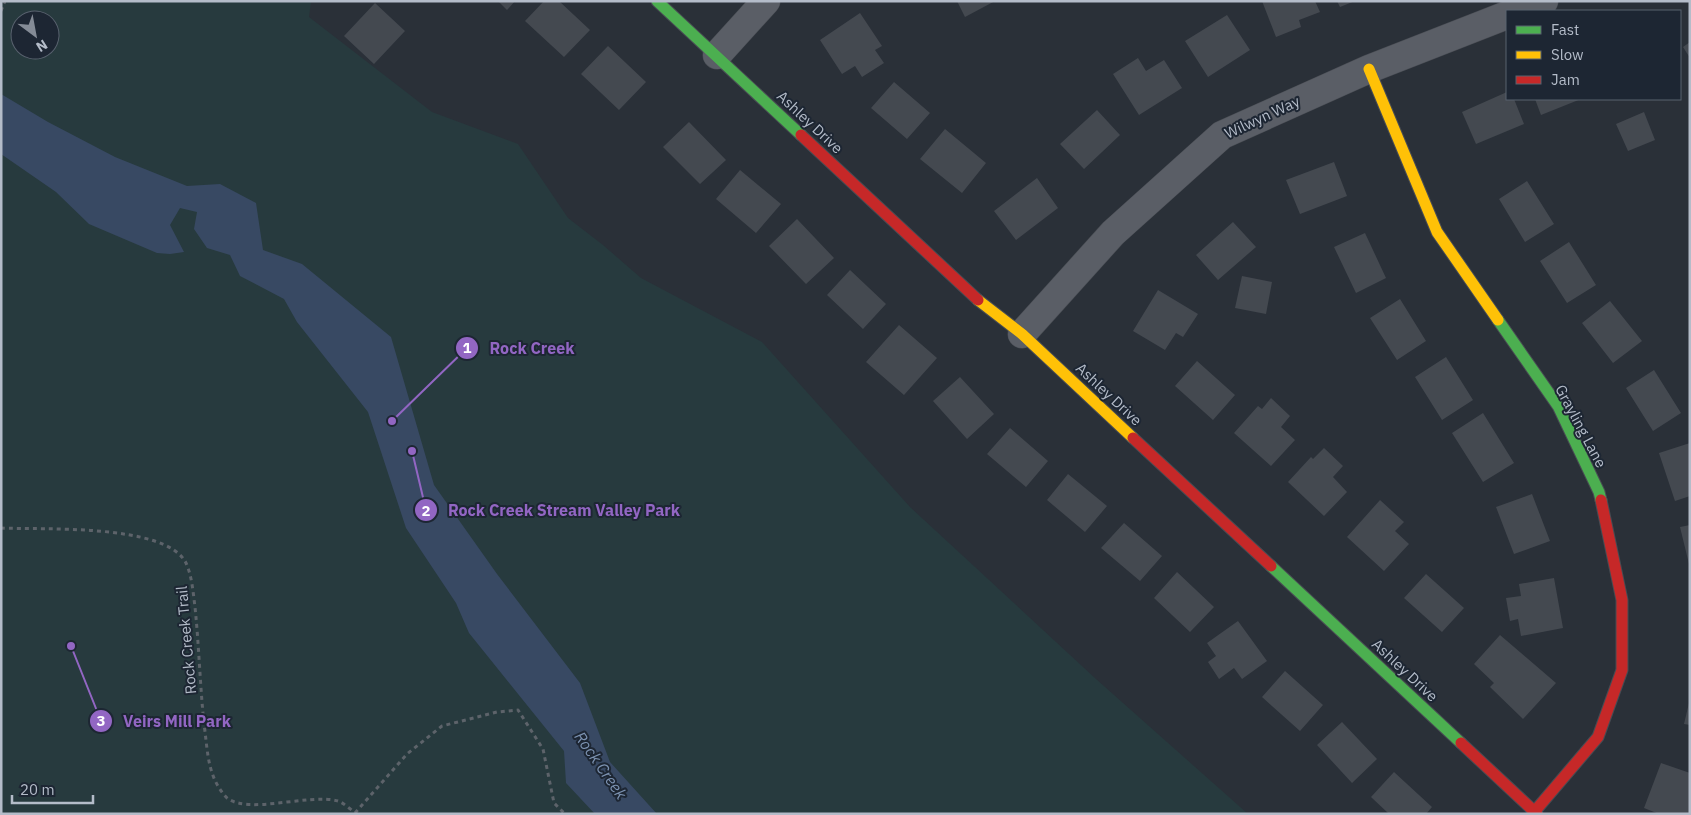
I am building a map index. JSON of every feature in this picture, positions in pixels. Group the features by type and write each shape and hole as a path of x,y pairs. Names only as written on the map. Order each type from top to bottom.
{"street":[{"name":"Ashley Drive","path":"657,1 987,308 1022,334 1536,813"},
{"path":"717,55 766,1"},
{"path":"1521,10 1544,1"},
{"name":"Wilwyn Way","path":"1022,334 1113,233 1222,135 1369,69 1506,15"},
{"name":"Grayling Lane","path":"1369,69 1437,232 1558,406 1599,492 1622,600 1622,670 1598,737 1536,813"}],"path":[{"path":"1,11 5,1"},
{"name":"Rock Creek Trail","path":"1,528 114,532 150,539 178,552 185,561 191,578 210,771 219,790 229,801 245,807 264,808 320,799 339,802 356,813"},
{"path":"356,813 407,754 442,726 497,712 518,710 543,749 554,802 565,814"}],"green space":[{"path":"1,1 311,1 309,17 432,112 518,144 568,218 641,278 762,342 910,507 1096,679 1248,814 1,814"}],"water":[{"path":"1,94 48,122 115,157 187,186 220,184 256,203 263,250 302,264 391,337 434,485 497,574 580,683 610,762 657,814 595,814 566,783 564,751 469,633 456,603 406,528 368,412 297,322 284,299 240,276 230,255 207,248 194,229 197,212 180,208 170,225 184,252 170,254 157,253 89,224 56,192 1,154"}],"building":[{"path":"498,1 515,1 507,10"},
{"path":"544,1 559,1 590,30 564,57 525,21"},
{"path":"957,1 995,1 965,17"},
{"path":"1262,1 1315,1 1320,12 1299,20 1301,27 1276,37"},
{"path":"1337,1 1355,1 1340,7"},
{"path":"375,3 405,31 374,64 344,36"},
{"path":"860,13 882,46 875,50 884,63 862,77 855,66 842,74 820,40"},
{"path":"1227,15 1250,50 1208,77 1185,41"},
{"path":"1690,42 1690,58 1683,47"},
{"path":"608,46 646,82 619,110 581,74"},
{"path":"1138,58 1146,71 1164,60 1182,88 1139,115 1113,74"},
{"path":"894,82 930,113 907,139 871,108"},
{"path":"1506,92 1506,100 1514,100 1524,124 1476,144 1462,112"},
{"path":"1535,100 1578,100 1541,115"},
{"path":"1097,110 1120,135 1084,169 1060,144"},
{"path":"1644,112 1655,140 1628,151 1616,124"},
{"path":"689,122 726,160 700,184 663,147"},
{"path":"945,129 986,163 962,193 920,159"},
{"path":"1334,162 1347,196 1300,214 1286,180"},
{"path":"740,170 781,204 756,233 716,199"},
{"path":"1037,178 1058,208 1016,240 994,211"},
{"path":"1527,181 1554,224 1525,242 1499,199"},
{"path":"797,219 834,258 806,284 769,246"},
{"path":"1233,222 1256,247 1218,280 1196,255"},
{"path":"1365,233 1386,278 1356,293 1334,247"},
{"path":"1569,242 1596,285 1567,303 1540,261"},
{"path":"850,270 886,304 863,329 827,295"},
{"path":"1242,276 1272,282 1266,314 1235,308"},
{"path":"1158,290 1198,314 1183,337 1176,333 1165,350 1133,331"},
{"path":"1400,299 1426,341 1397,360 1370,318"},
{"path":"1610,301 1642,341 1613,363 1582,323"},
{"path":"899,325 937,358 904,395 866,362"},
{"path":"1446,357 1473,400 1442,420 1415,377"},
{"path":"1197,361 1235,395 1213,420 1175,386"},
{"path":"1654,370 1681,413 1653,431 1626,388"},
{"path":"960,377 994,414 967,439 933,401"},
{"path":"1271,398 1290,416 1281,427 1295,440 1271,466 1234,433 1258,406 1262,409"},
{"path":"1483,413 1514,463 1483,482 1452,433"},
{"path":"1010,428 1048,461 1026,487 987,454"},
{"path":"1690,443 1690,496 1675,501 1659,453"},
{"path":"1324,448 1343,466 1333,477 1347,492 1324,516 1288,482 1311,457 1313,459"},
{"path":"1068,474 1107,506 1085,532 1047,500"},
{"path":"1532,494 1550,541 1514,554 1496,507"},
{"path":"1380,500 1404,522 1395,531 1409,544 1384,571 1347,537"},
{"path":"1124,523 1162,556 1140,581 1101,548"},
{"path":"1690,525 1690,564 1689,564 1680,527"},
{"path":"1177,572 1214,607 1190,632 1154,598"},
{"path":"1426,574 1464,608 1442,632 1404,598"},
{"path":"1554,578 1563,628 1521,636 1518,619 1510,621 1506,598 1521,596 1519,584"},
{"path":"1238,621 1267,661 1242,679 1234,668 1219,679 1208,662 1216,656 1207,643"},
{"path":"1500,635 1556,683 1523,719 1490,687 1494,683 1474,664"},
{"path":"1285,671 1323,705 1300,731 1262,697"},
{"path":"1690,703 1690,725 1684,724"},
{"path":"1342,722 1377,759 1352,783 1317,745"},
{"path":"1661,763 1690,773 1690,814 1659,814 1644,808"},
{"path":"1394,772 1432,807 1426,814 1386,814 1388,813 1371,797"}],"traffic: fast":[{"path":"657,1 801,135"},
{"path":"1498,320 1558,406 1599,492 1601,500"},
{"path":"1271,566 1461,743"}],"traffic: slow":[{"path":"1369,69 1437,232 1498,320"},
{"path":"978,300 1022,334 1133,438"}],"traffic: jam":[{"path":"801,135 978,300"},
{"path":"1133,438 1271,566"},
{"path":"1535,811 1598,737 1622,670 1622,600 1601,500"},
{"path":"1461,743 1537,814"}],"place":[{"name":"Rock Creek","path":"392,421"},
{"name":"Rock Creek Stream Valley Park","path":"412,451"},
{"name":"Veirs Mill Park","path":"71,646"}]}
